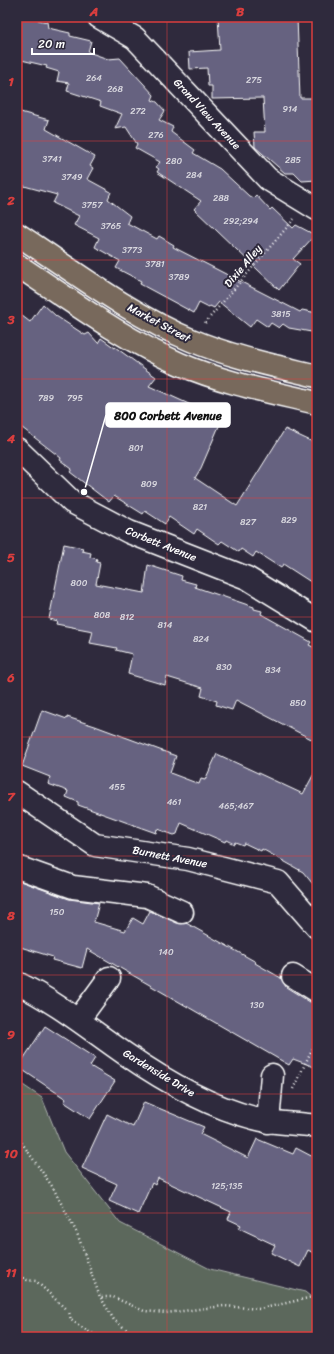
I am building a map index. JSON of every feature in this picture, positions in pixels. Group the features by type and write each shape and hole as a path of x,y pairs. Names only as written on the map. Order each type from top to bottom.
{"main road":[{"name":"Market Street","path":"17,234 143,316 191,340 243,358 317,376"},
{"path":"17,265 130,338 180,364 236,383 317,403"}],"street":[{"name":"Grand View Avenue","path":"99,17 135,38 268,179 312,206"},
{"name":"Corbett Avenue","path":"17,449 72,502 128,532 247,578 317,621"},
{"name":"Burnett Avenue","path":"17,792 95,845 188,858 278,882 317,928"},
{"path":"17,867 73,886 146,896 182,912"},
{"path":"293,976 317,991"},
{"path":"79,1019 109,978"},
{"name":"Gardenside Drive","path":"17,983 51,1001 79,1019 136,1061 182,1088 220,1106 272,1122 317,1126"},
{"path":"272,1075 272,1122"}],"path":[{"name":"Dixie Alley","path":"191,340 312,206"},
{"path":"272,1122 317,1039"},
{"path":"17,1136 52,1186 77,1233 100,1297 114,1320 134,1337 139,1337"},
{"path":"17,1273 18,1278 36,1281 69,1312 71,1320 88,1332 102,1337"},
{"path":"100,1297 112,1297 144,1311 166,1313 224,1306 260,1309 317,1296"}],"green space":[{"path":"17,1081 42,1098 64,1152 120,1223 210,1269 305,1292 317,1302 317,1337 17,1337"}],"building":[{"path":"17,17 38,17 38,20 47,22 48,28 70,33 70,36 91,41 88,52 108,59 120,58 154,95 152,100 157,102 165,111 159,120 173,127 171,132 195,150 193,153 220,169 249,196 253,198 256,195 270,210 272,208 293,228 296,225 315,235 293,259 300,264 279,290 194,209 201,201 157,172 159,169 156,167 160,162 135,148 137,144 126,127 115,129 122,114 100,106 101,102 67,91 69,83 57,81 59,72 46,68 47,66 17,59"},
{"path":"218,17 297,17 300,98 315,98 317,180 302,181 294,173 285,173 255,147 254,132 265,132 263,98 212,99 212,86 208,86 207,68 190,69 189,52 220,50"},
{"path":"17,111 49,120 46,129 95,157 90,166 93,168 87,179 111,192 108,199 130,216 127,223 157,239 159,236 174,245 173,247 300,312 302,310 317,313 317,333 289,328 283,324 279,328 271,323 268,327 256,319 250,327 219,302 214,308 210,306 209,308 199,303 194,313 140,284 141,281 116,268 120,261 95,247 99,238 74,225 79,216 53,203 57,195 17,184"},
{"path":"43,304 56,316 85,335 89,333 98,343 101,338 156,377 149,386 222,419 201,468 195,478 237,506 285,429 317,444 317,586 283,564 281,568 256,552 253,557 241,549 239,552 222,541 219,544 197,529 194,534 169,517 165,524 145,511 143,514 114,496 109,502 70,472 72,469 60,460 61,458 17,424 17,312 30,322"},
{"path":"64,544 83,548 82,551 91,553 90,557 97,559 96,562 100,563 96,584 144,593 148,565 182,576 181,580 196,584 195,587 254,607 254,609 262,611 261,614 311,642 309,645 317,649 317,742 236,700 232,710 216,705 217,701 201,696 203,688 167,677 165,685 128,674 132,654 116,650 117,648 90,643 93,631 56,624 57,621 49,619"},
{"path":"42,710 67,719 67,717 95,726 176,756 170,773 199,784 201,779 205,780 217,754 303,794 317,768 317,889 303,872 262,849 261,851 244,843 243,845 235,842 234,844 226,840 225,842 181,823 177,834 174,835 157,829 156,833 78,805 78,802 66,797 68,791 48,784 50,777 22,766"},
{"path":"20,881 69,899 99,903 94,922 125,931 133,918 143,924 150,911 177,923 186,923 256,962 255,963 281,978 286,987 310,1002 317,1003 317,1068 293,1059 289,1065 87,949 82,968 52,960 53,957 17,946 17,893"},
{"path":"45,1026 95,1058 90,1066 115,1081 90,1119 64,1102 66,1099 18,1067"},
{"path":"144,1102 204,1127 200,1134 248,1158 257,1139 293,1154 296,1148 317,1159 317,1255 308,1250 300,1267 271,1253 275,1245 239,1228 241,1225 228,1219 231,1212 158,1178 155,1185 152,1183 138,1214 109,1201 117,1184 82,1168 107,1114 133,1127"}],"place":[{"name":"800 Corbett Avenue","path":"84,492"}]}
